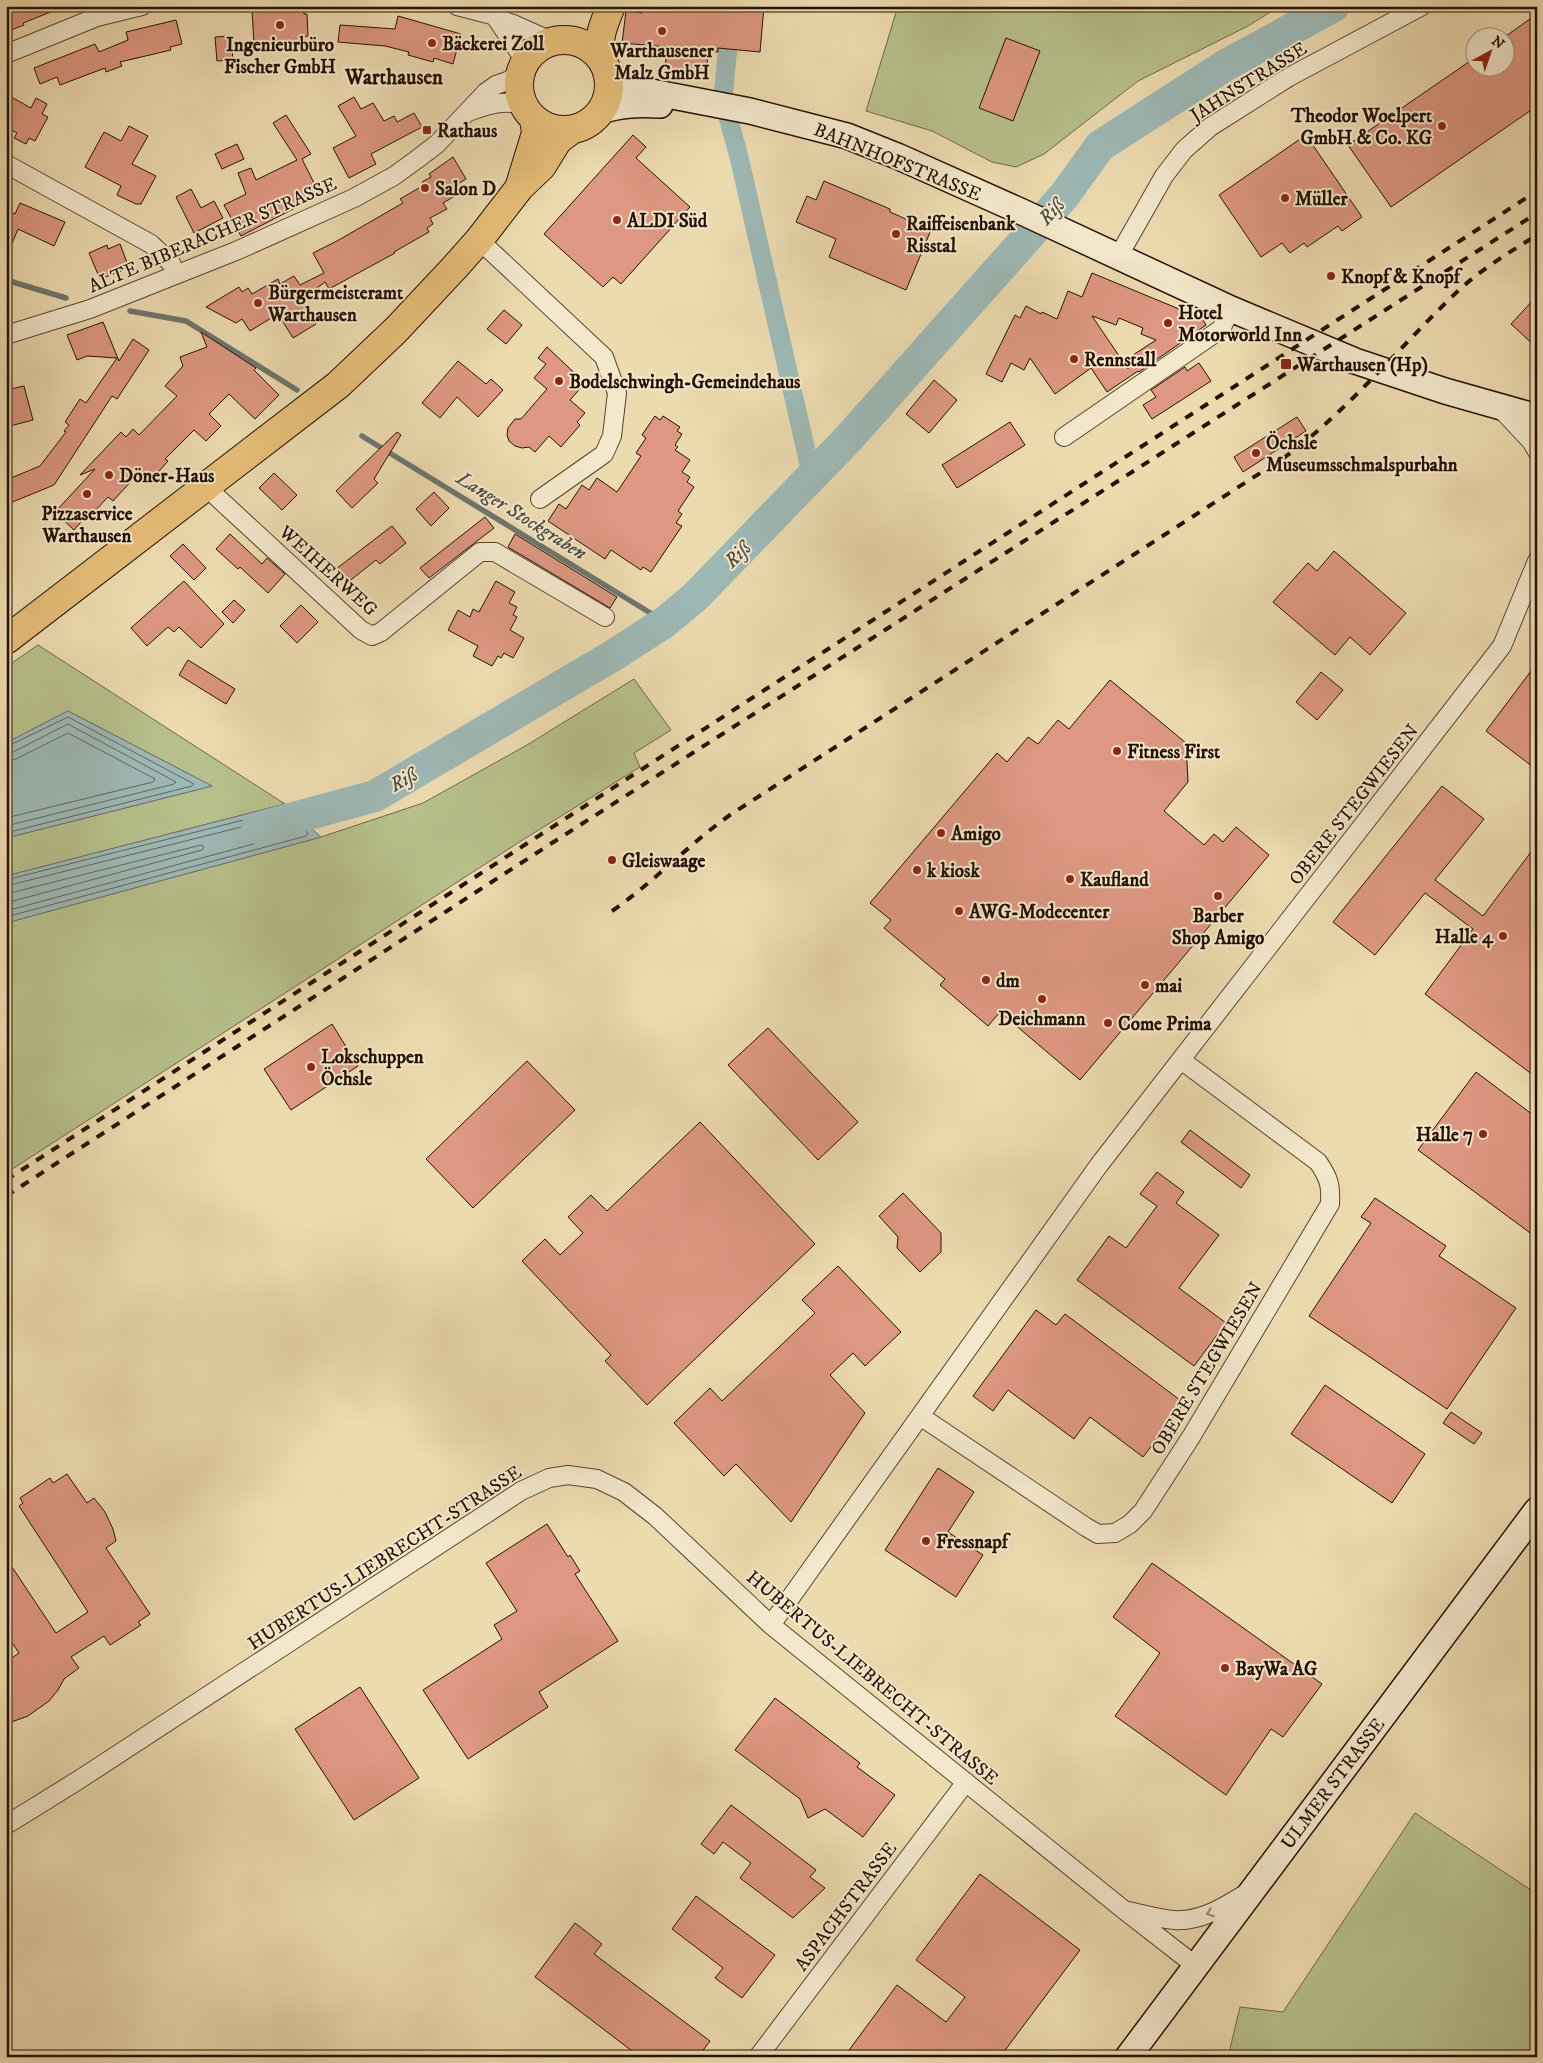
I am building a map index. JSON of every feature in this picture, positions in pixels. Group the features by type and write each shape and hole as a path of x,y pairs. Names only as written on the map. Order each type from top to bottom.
{"main road":[{"path":"520,186 536,133 518,87 522,67 532,52 559,40 586,22 597,6"},
{"path":"6,640 338,385 396,330 479,240 520,186 542,166 558,140 573,129 589,122 601,111 607,100 609,88 598,45 601,30 611,6"},
{"path":"559,40 584,45 603,66"},
{"name":"BAHNHOFSTRASSE","path":"603,66 631,88 750,111 846,136 897,156 1020,211 1231,309 1379,370 1537,417"},
{"name":"BAHNHOFSTRASSE","path":"601,111 614,106 629,104 679,106 709,103"},
{"path":"528,112 551,128 573,129"},
{"name":"ULMER STRASSE","path":"1128,2057 1537,1510"}],"street":[{"path":"6,54 97,17 142,6"},
{"path":"457,6 495,13 513,24 559,40"},
{"name":"JAHNSTRASSE","path":"1118,257 1164,176 1184,150 1210,127 1289,77 1422,6"},
{"path":"495,13 521,55 522,67"},
{"name":"ALTE BIBERACHER STRASSE","path":"6,335 90,309 236,251 354,198 394,176 436,144 486,92 496,85 510,80 522,67"},
{"name":"ALTE BIBERACHER STRASSE","path":"468,112 499,102 513,102 528,112"},
{"path":"6,164 150,244 171,263 176,274"},
{"path":"479,240 604,357 617,393 612,436 604,454 540,499"},
{"path":"1064,437 1221,329 1231,309"},
{"path":"1498,406 1531,441 1537,451"},
{"name":"WEIHERWEG","path":"206,487 361,630 372,636 382,632 480,552 495,552 605,618"},
{"name":"OBERE STEGWIESEN","path":"771,1626 1099,1165 1502,646 1537,561"},
{"name":"OBERE STEGWIESEN","path":"920,1416 1098,1534 1115,1533 1130,1524 1143,1511 1190,1437 1330,1204 1331,1187 1327,1175 1318,1162 1181,1060"},
{"name":"HUBERTUS-LIEBRECHT-STRASSE","path":"6,1825 77,1781 521,1491 549,1478 568,1475 597,1479 624,1492 655,1516 771,1626 1196,1966"},
{"name":"ASPACHSTRASSE","path":"758,2057 966,1782"},
{"name":"HUBERTUS-LIEBRECHT-STRASSE","path":"1124,1910 1174,1920 1195,1919 1216,1911 1252,1890"}],"green space":[{"path":"898,6 1214,6 1223,10 1230,6 1280,6 1248,26 1138,81 1044,154 1016,167 992,162 932,131 866,111"},
{"path":"38,645 285,804 6,876 6,838 212,786 68,711 6,743 6,667"},
{"path":"634,679 671,730 634,753 640,767 521,841 6,1173 6,923 321,837 423,803 527,745"},
{"path":"1415,1813 1537,1894 1537,2057 1228,2057 1240,2007 1283,2012"}],"water":[{"path":"68,711 212,786 6,838 6,743"},
{"path":"285,804 321,837 6,923 6,876"}],"building":[{"path":"6,6 63,6 63,7 6,32"},
{"path":"643,6 764,6 760,52 718,48 718,52 708,51 707,66 701,66 700,76 684,75 684,71 665,69 667,47 622,43 626,11 642,13"},
{"name":"Ingenieurbüro Fischer GmbH","path":"304,8 304,14 307,14 308,36 304,37 305,43 289,43 289,47 269,47 269,44 254,44 252,10"},
{"name":"Theodor Woelpert GmbH & Co. KG","path":"1537,14 1537,106 1391,207 1348,145 1466,64 1466,78 1516,78 1516,29"},
{"path":"398,16 461,34 453,64 434,58 433,62 408,55 409,52 385,46 338,42 340,25 395,29"},
{"path":"176,20 182,44 170,47 171,50 120,62 122,66 106,72 105,68 60,85 57,77 40,84 34,68 95,44 99,52 128,40 126,32"},
{"path":"231,36 233,60 217,61 215,37"},
{"path":"1006,38 1040,51 1013,121 979,108"},
{"path":"6,94 31,108 36,98 47,104 42,114 48,117 35,141 29,138 26,144 14,138 17,133 6,127"},
{"path":"354,97 361,109 373,103 384,121 394,116 397,122 414,113 422,127 371,154 376,164 349,178 333,148 356,136 338,106"},
{"path":"286,115 311,154 302,159 320,195 241,236 224,205 246,194 238,173 251,168 256,180 297,160 273,123"},
{"path":"129,126 148,136 132,164 156,176 141,204 136,204 117,195 121,186 85,167 104,132 121,141"},
{"name":"ALDI Süd","path":"633,135 646,147 636,158 690,207 621,284 613,277 603,287 544,234"},
{"name":"Müller","path":"1306,135 1362,217 1342,231 1338,226 1307,247 1304,243 1290,253 1282,243 1261,257 1219,195"},
{"path":"237,144 244,159 222,169 215,154"},
{"path":"453,157 466,179 456,185 459,190 453,193 455,196 443,203 447,209 430,218 433,224 427,228 429,232 329,289 325,282 301,300 316,324 293,338 278,314 250,331 242,319 236,323 206,307 239,287 242,292 248,288 252,294 278,279 280,284 294,276 300,285 324,273 313,253 403,203 400,199 424,185 422,182 431,177 429,174"},
{"name":"Raiffeisenbank Risstal","path":"824,181 890,209 890,212 931,230 906,290 829,257 836,239 796,222 807,196 816,200"},
{"path":"191,189 201,208 214,201 223,218 194,233 176,197"},
{"path":"20,203 65,222 54,246 18,229 6,258 6,210 15,214"},
{"path":"120,244 129,268 100,279 89,253 107,245 108,249"},
{"path":"1092,273 1179,309 1189,318 1198,312 1206,325 1107,392 1091,368 1055,394 1030,358 1024,370 1011,363 1002,382 986,374 1015,315 1020,318 1026,306 1041,314 1042,312 1057,319 1068,291 1082,297","holes":["1092,316 1116,325 1119,318 1143,328 1141,334 1156,340 1133,355 1128,369"]},
{"path":"1537,296 1537,348 1511,324"},
{"path":"504,310 522,325 506,344 487,329"},
{"path":"103,322 119,361 133,339 149,350 117,399 112,396 54,485 10,503 6,495 6,480 40,466 66,432 64,431 69,425 65,422 80,399 86,403 117,358 87,356 77,360 67,335"},
{"path":"201,332 256,368 254,370 279,395 255,419 229,394 209,414 221,426 206,441 194,430 165,459 168,461 153,478 150,475 143,483 136,476 113,501 108,497 93,513 90,512 74,530 55,512 95,469 80,475 121,432 126,437 133,429 139,435 177,396 165,386 183,366 180,357 207,347"},
{"path":"547,347 585,383 570,400 585,413 577,422 580,425 561,447 549,436 535,452 529,447 515,446 509,441 507,435 508,428 515,419 521,419 547,389 534,378 546,364 538,358"},
{"path":"458,361 486,384 491,379 503,390 478,417 457,397 440,418 422,403"},
{"path":"1199,363 1211,381 1152,419 1143,405 1156,397 1151,390 1185,367 1187,371"},
{"path":"934,380 957,400 929,433 906,414"},
{"path":"24,386 33,420 6,427 6,390"},
{"path":"655,416 660,420 663,416 680,427 677,431 682,434 675,445 678,447 675,450 690,460 682,472 690,477 687,482 694,487 678,511 682,514 676,523 682,526 651,572 643,567 641,570 611,550 605,559 548,521 559,504 566,509 582,485 589,490 597,478 617,492 641,456 636,453 646,438 642,435"},
{"path":"1297,417 1306,431 1243,472 1234,457"},
{"path":"1010,422 1025,445 957,488 942,465"},
{"path":"397,432 401,435 374,479 378,483 352,508 336,491"},
{"path":"274,473 297,495 282,510 259,488"},
{"path":"434,492 449,508 431,526 416,509"},
{"path":"485,517 494,528 429,578 420,568"},
{"path":"392,526 406,543 380,564 376,560 347,583 336,569"},
{"path":"230,534 262,564 267,558 285,574 268,593 240,567 238,569 216,549"},
{"path":"515,534 617,597 610,608 508,547"},
{"path":"183,544 206,568 194,580 170,556"},
{"path":"1334,551 1406,613 1370,655 1350,637 1335,655 1273,602 1308,563 1317,571"},
{"path":"184,581 224,624 201,648 179,627 174,632 168,627 147,646 131,628"},
{"path":"496,581 515,592 509,603 517,607 513,615 517,617 510,630 524,638 513,658 504,653 501,658 498,656 492,666 473,656 478,646 448,630 458,610 470,617 473,609 479,612"},
{"path":"234,600 245,610 233,623 222,612"},
{"path":"301,605 318,622 297,643 280,626"},
{"path":"188,660 235,689 226,704 179,675"},
{"path":"1537,663 1537,770 1486,731"},
{"path":"1321,672 1343,690 1317,720 1296,702"},
{"name":"Kaufland","path":"1110,680 1186,743 1188,782 1164,811 1204,845 1214,834 1223,842 1236,827 1269,855 1080,1080 1000,1012 988,1026 940,985 945,979 884,928 891,920 870,903 997,753 1007,762 1028,737 1038,744 1058,720 1069,729"},
{"path":"1442,786 1484,819 1435,880 1483,916 1537,844 1537,1078 1425,994 1473,929 1425,893 1375,955 1333,922"},
{"name":"Lokschuppen Öchsle","path":"332,1024 358,1066 291,1110 264,1069"},
{"path":"768,1028 858,1122 818,1160 728,1065"},
{"path":"527,1061 575,1110 473,1208 426,1159"},
{"name":"Halle 7","path":"1476,1072 1537,1118 1537,1238 1418,1150"},
{"path":"700,1122 815,1244 647,1405 605,1361 611,1355 522,1261 545,1239 560,1255 583,1233 568,1217 591,1195 607,1211"},
{"path":"1190,1130 1250,1175 1241,1188 1181,1142"},
{"path":"1157,1172 1184,1192 1176,1203 1219,1235 1179,1288 1226,1323 1194,1366 1077,1280 1109,1236 1126,1248 1157,1206 1140,1194"},
{"path":"903,1193 941,1233 941,1252 920,1272 897,1248 898,1237 879,1216"},
{"path":"1375,1198 1446,1246 1439,1256 1516,1308 1447,1409 1309,1316 1371,1223 1361,1217"},
{"path":"838,1266 901,1332 865,1366 853,1353 830,1375 865,1413 791,1522 736,1464 724,1476 674,1423 710,1388 722,1401 815,1313 802,1300"},
{"path":"1036,1310 1056,1325 1065,1314 1184,1403 1143,1457 1090,1417 1074,1439 1008,1390 993,1411 973,1396"},
{"path":"1325,1385 1425,1454 1392,1503 1291,1434"},
{"path":"1451,1412 1482,1433 1474,1444 1443,1423"},
{"name":"Fressnapf","path":"938,1468 974,1492 948,1532 983,1555 956,1597 885,1550"},
{"path":"67,1474 87,1503 94,1498 105,1512 116,1541 106,1548 150,1614 138,1622 141,1625 110,1645 104,1636 71,1657 79,1668 64,1679 49,1701 28,1716 6,1724 6,1662 19,1653 6,1634 6,1558 56,1633 88,1612 19,1506 23,1503 20,1498 50,1478 53,1483"},
{"path":"547,1524 568,1557 570,1555 580,1571 575,1574 618,1641 539,1692 548,1707 468,1759 423,1690 502,1639 494,1625 517,1611 486,1563"},
{"name":"BayWa AG","path":"1152,1563 1322,1684 1283,1737 1271,1729 1226,1795 1115,1716 1160,1653 1113,1617"},
{"path":"360,1687 419,1778 354,1820 295,1729"},
{"path":"775,1698 860,1763 857,1767 895,1795 863,1837 825,1809 808,1818 800,1799 735,1750"},
{"path":"731,1805 816,1870 810,1877 825,1888 793,1918 740,1878 751,1863 723,1842 714,1854 701,1844"},
{"path":"980,1874 1080,1950 1000,2057 844,2057 897,1985 946,2022 965,1997 916,1960"},
{"path":"696,1896 775,1955 742,1998 715,1978 723,1968 672,1929"},
{"path":"575,1923 602,1944 594,1954 710,2041 698,2057 640,2057 535,1977"}],"waterway":[{"name":"Riß","path":"257,828 375,796 614,655 665,622 695,597 848,439 1064,196 1100,146 1226,65 1334,6"},
{"path":"730,24 723,98 739,157 812,477"},
{"name":"Langer Stockgraben","path":"6,280 66,298"},
{"name":"Langer Stockgraben","path":"130,311 186,321 297,390"},
{"name":"Langer Stockgraben","path":"362,436 665,622"}],"railway":[{"path":"6,1180 1537,191"},
{"path":"6,1196 552,843 1537,213"},
{"path":"612,911 730,815 1285,457 1353,398 1468,282 1487,267 1537,235"}],"place":[{"name":"Ingenieurbüro Fischer GmbH","path":"280,25"},
{"name":"Warthausener Malz GmbH","path":"662,31"},
{"name":"Bäckerei Zoll","path":"432,43"},
{"name":"Theodor Woelpert GmbH & Co. KG","path":"1442,126"},
{"name":"Rathaus","path":"427,130"},
{"name":"Salon D","path":"425,188"},
{"name":"Müller","path":"1285,198"},
{"name":"ALDI Süd","path":"617,220"},
{"name":"Raiffeisenbank Risstal","path":"896,234"},
{"name":"Knopf & Knopf","path":"1331,276"},
{"name":"Bürgermeisteramt Warthausen","path":"258,303"},
{"name":"Hotel Motorworld Inn","path":"1168,323"},
{"name":"Rennstall","path":"1074,359"},
{"name":"Warthausen (Hp)","path":"1286,364"},
{"name":"Bodelschwingh-Gemeindehaus","path":"559,381"},
{"name":"Öchsle Museumsschmalspurbahn","path":"1256,453"},
{"name":"Döner-Haus","path":"109,475"},
{"name":"Pizzaservice Warthausen","path":"87,494"},
{"name":"Fitness First","path":"1117,751"},
{"name":"Amigo","path":"941,833"},
{"name":"Gleiswaage","path":"612,860"},
{"name":"k kiosk","path":"917,870"},
{"name":"Kaufland","path":"1070,879"},
{"name":"Barber Shop Amigo","path":"1218,896"},
{"name":"AWG-Modecenter","path":"959,911"},
{"name":"Halle 4","path":"1503,936"},
{"name":"dm","path":"986,980"},
{"name":"mai","path":"1145,985"},
{"name":"Deichmann","path":"1042,999"},
{"name":"Come Prima","path":"1108,1023"},
{"name":"Lokschuppen Öchsle","path":"311,1067"},
{"name":"Halle 7","path":"1483,1134"},
{"name":"Fressnapf","path":"926,1541"},
{"name":"BayWa AG","path":"1225,1668"}],"district":[{"name":"Warthausen","path":"394,77"}]}
